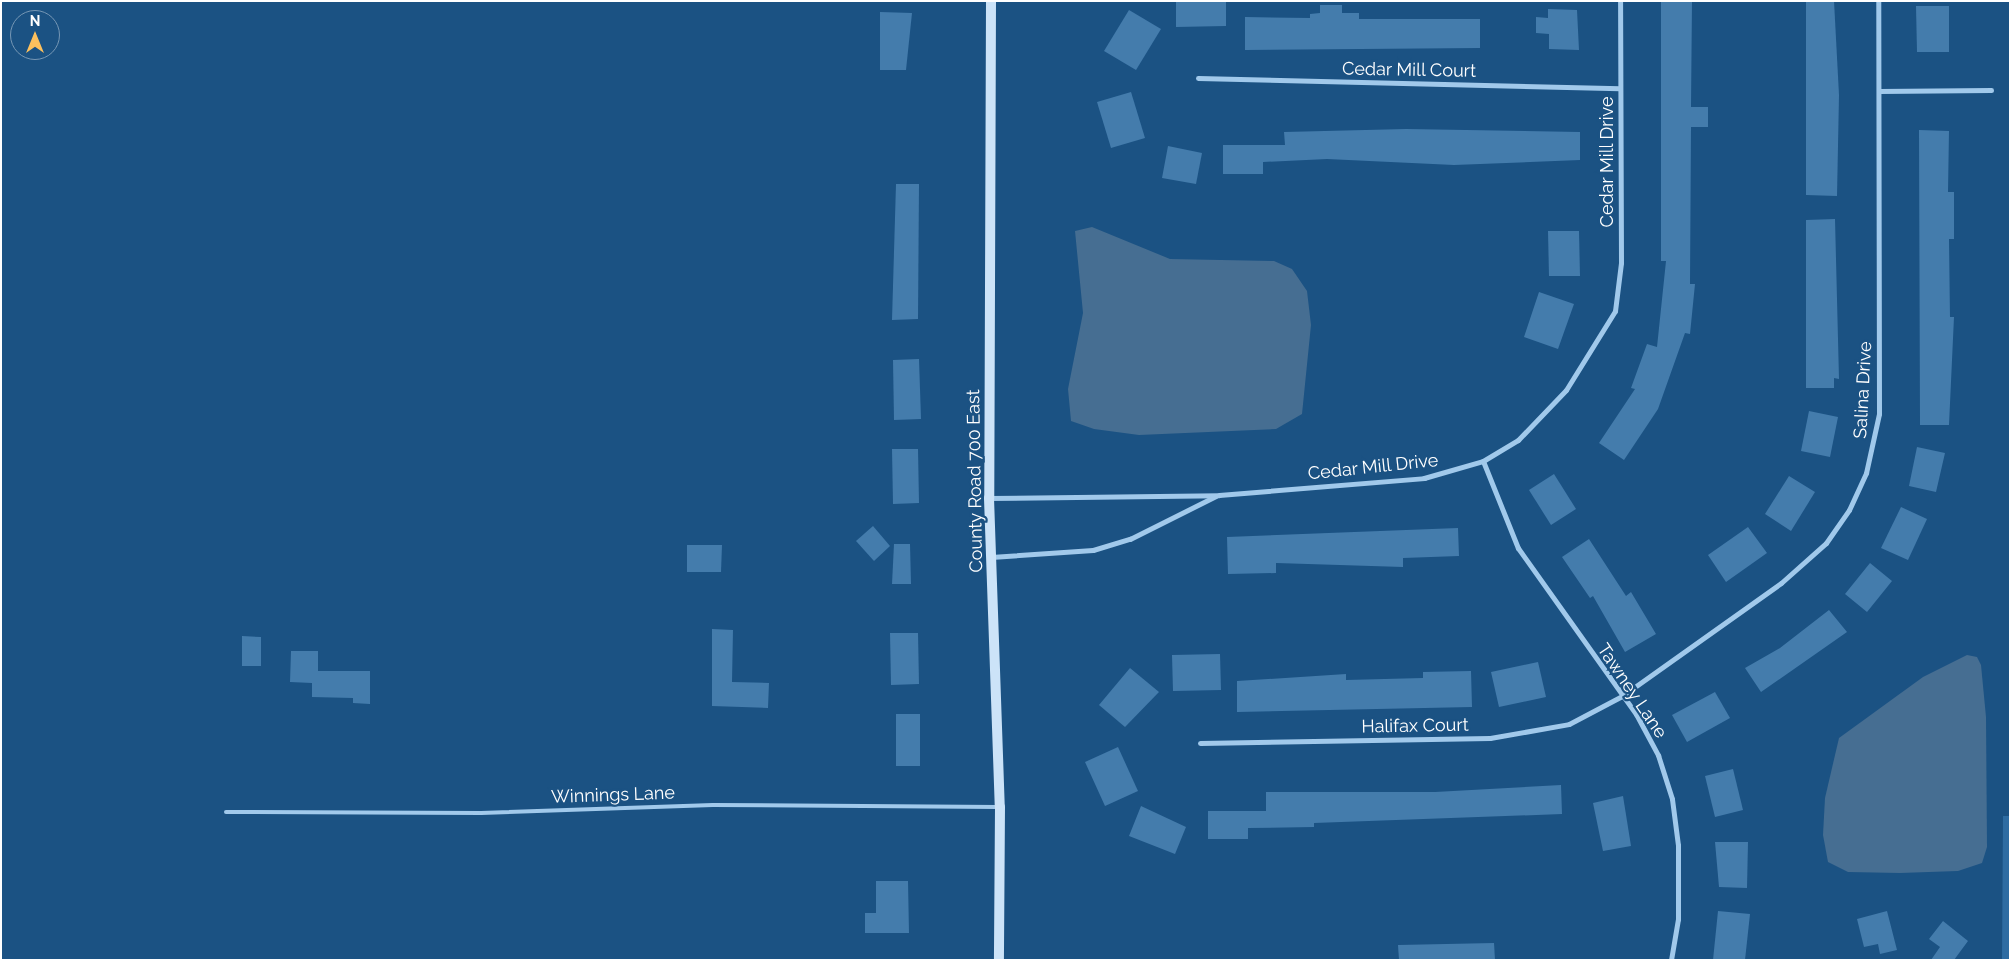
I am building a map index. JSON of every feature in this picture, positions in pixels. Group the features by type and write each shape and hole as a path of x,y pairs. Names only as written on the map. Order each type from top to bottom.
{"main road":[{"name":"County Road 700 East","path":"991,1 989,498 1000,807 998,960"}],"street":[{"name":"Cedar Mill Drive","path":"989,498 1219,495 1424,478 1483,461 1518,440 1552,408 1615,311 1621,263 1620,1"},
{"name":"Salina Drive","path":"1622,696 1797,571 1834,532 1858,492 1872,454 1879,414 1878,1"},
{"name":"Cedar Mill Court","path":"1198,78 1620,88"},
{"path":"1879,91 1991,90"},
{"name":"Tawney Lane","path":"1483,461 1518,548 1622,696 1651,741 1672,799 1678,844 1678,919 1671,960"},
{"path":"991,557 1093,550 1130,539 1219,495"},
{"name":"Halifax Court","path":"1200,743 1510,737 1569,724 1622,696"}],"lane":[{"name":"Winnings Lane","path":"226,812 481,813 713,805 1000,807"}],"shaded area":[{"path":"1092,227 1170,259 1274,261 1292,269 1307,291 1311,325 1302,414 1276,429 1139,435 1094,429 1071,421 1068,389 1083,313 1075,231"},
{"path":"1967,655 1977,657 1981,665 1986,717 1987,847 1982,863 1958,871 1900,873 1848,872 1828,862 1823,835 1825,798 1839,738 1923,677"},
{"path":"2003,816 2010,816 2010,960 2002,960"}],"building":[{"path":"1176,1 1226,1 1226,26 1176,27"},
{"path":"1661,1 1692,1 1691,107 1708,107 1708,127 1691,127 1690,284 1695,284 1690,334 1685,333 1658,409 1624,460 1599,443 1635,389 1631,388 1647,344 1657,347 1666,261 1661,261"},
{"path":"1806,1 1834,1 1839,95 1837,196 1806,195"},
{"path":"1320,5 1342,5 1342,13 1359,13 1359,19 1480,19 1480,48 1245,50 1245,17 1310,18 1310,14 1320,13"},
{"path":"1916,6 1949,6 1949,52 1917,52"},
{"path":"1548,9 1577,10 1579,50 1549,49 1549,34 1536,33 1536,17 1548,18"},
{"path":"1129,10 1161,29 1136,70 1104,51"},
{"path":"880,12 912,13 906,70 880,70"},
{"path":"1131,92 1145,138 1111,148 1097,102"},
{"path":"1406,129 1580,132 1580,160 1454,165 1327,159 1263,162 1263,174 1223,174 1223,145 1285,145 1284,132"},
{"path":"1919,130 1949,131 1948,192 1954,192 1954,239 1949,239 1950,317 1954,317 1949,425 1920,425"},
{"path":"1168,146 1202,153 1196,184 1162,178"},
{"path":"896,184 919,184 918,319 892,320"},
{"path":"1835,219 1839,379 1834,378 1834,388 1806,388 1806,220"},
{"path":"1548,231 1579,231 1580,276 1549,276"},
{"path":"1539,292 1574,304 1558,349 1524,337"},
{"path":"919,359 921,419 894,420 893,360"},
{"path":"1809,411 1838,417 1830,457 1801,451"},
{"path":"1917,447 1945,453 1936,492 1909,486"},
{"path":"892,449 918,449 919,503 893,504"},
{"path":"1554,474 1576,509 1551,525 1529,490"},
{"path":"1789,476 1815,492 1791,531 1765,514"},
{"path":"1901,507 1927,519 1908,560 1881,548"},
{"path":"873,526 890,546 874,561 856,541"},
{"path":"1748,527 1767,553 1726,582 1708,555"},
{"path":"1458,528 1459,556 1403,558 1403,567 1276,563 1276,573 1228,574 1227,537"},
{"path":"1589,539 1626,596 1631,592 1656,634 1625,652 1593,596 1590,598 1562,557"},
{"path":"894,544 910,544 911,584 892,584"},
{"path":"687,545 722,545 721,572 687,572"},
{"path":"1870,563 1892,581 1867,612 1845,594"},
{"path":"1829,610 1847,632 1761,692 1745,668 1780,648"},
{"path":"712,629 733,630 732,682 769,683 768,708 712,706"},
{"path":"890,633 918,633 919,684 891,685"},
{"path":"242,636 261,637 261,666 242,666"},
{"path":"291,651 318,651 318,671 370,671 370,704 353,703 353,698 312,697 312,683 290,682"},
{"path":"1220,654 1221,690 1173,691 1172,655"},
{"path":"1538,662 1546,697 1499,707 1491,672"},
{"path":"1130,668 1159,692 1125,727 1099,705"},
{"path":"1471,671 1472,707 1237,712 1237,681 1346,674 1346,680 1423,678 1423,672"},
{"path":"1715,692 1730,718 1687,742 1672,715"},
{"path":"896,714 920,714 920,766 896,766"},
{"path":"1118,747 1138,791 1105,806 1085,762"},
{"path":"1733,769 1743,810 1715,817 1705,776"},
{"path":"1561,785 1562,814 1314,823 1314,827 1248,828 1248,839 1208,839 1208,811 1266,811 1266,792 1435,792"},
{"path":"1623,796 1631,846 1603,851 1593,803"},
{"path":"1141,806 1186,827 1175,854 1129,836"},
{"path":"1715,842 1748,842 1747,888 1719,887"},
{"path":"876,881 908,881 909,933 865,933 865,913 876,913"},
{"path":"1718,911 1750,914 1745,960 1713,960"},
{"path":"1887,911 1897,950 1880,954 1878,944 1864,947 1857,919"},
{"path":"1943,921 1968,941 1954,960 1931,960 1940,947 1929,939"},
{"path":"1494,943 1495,960 1399,960 1398,945"}]}
